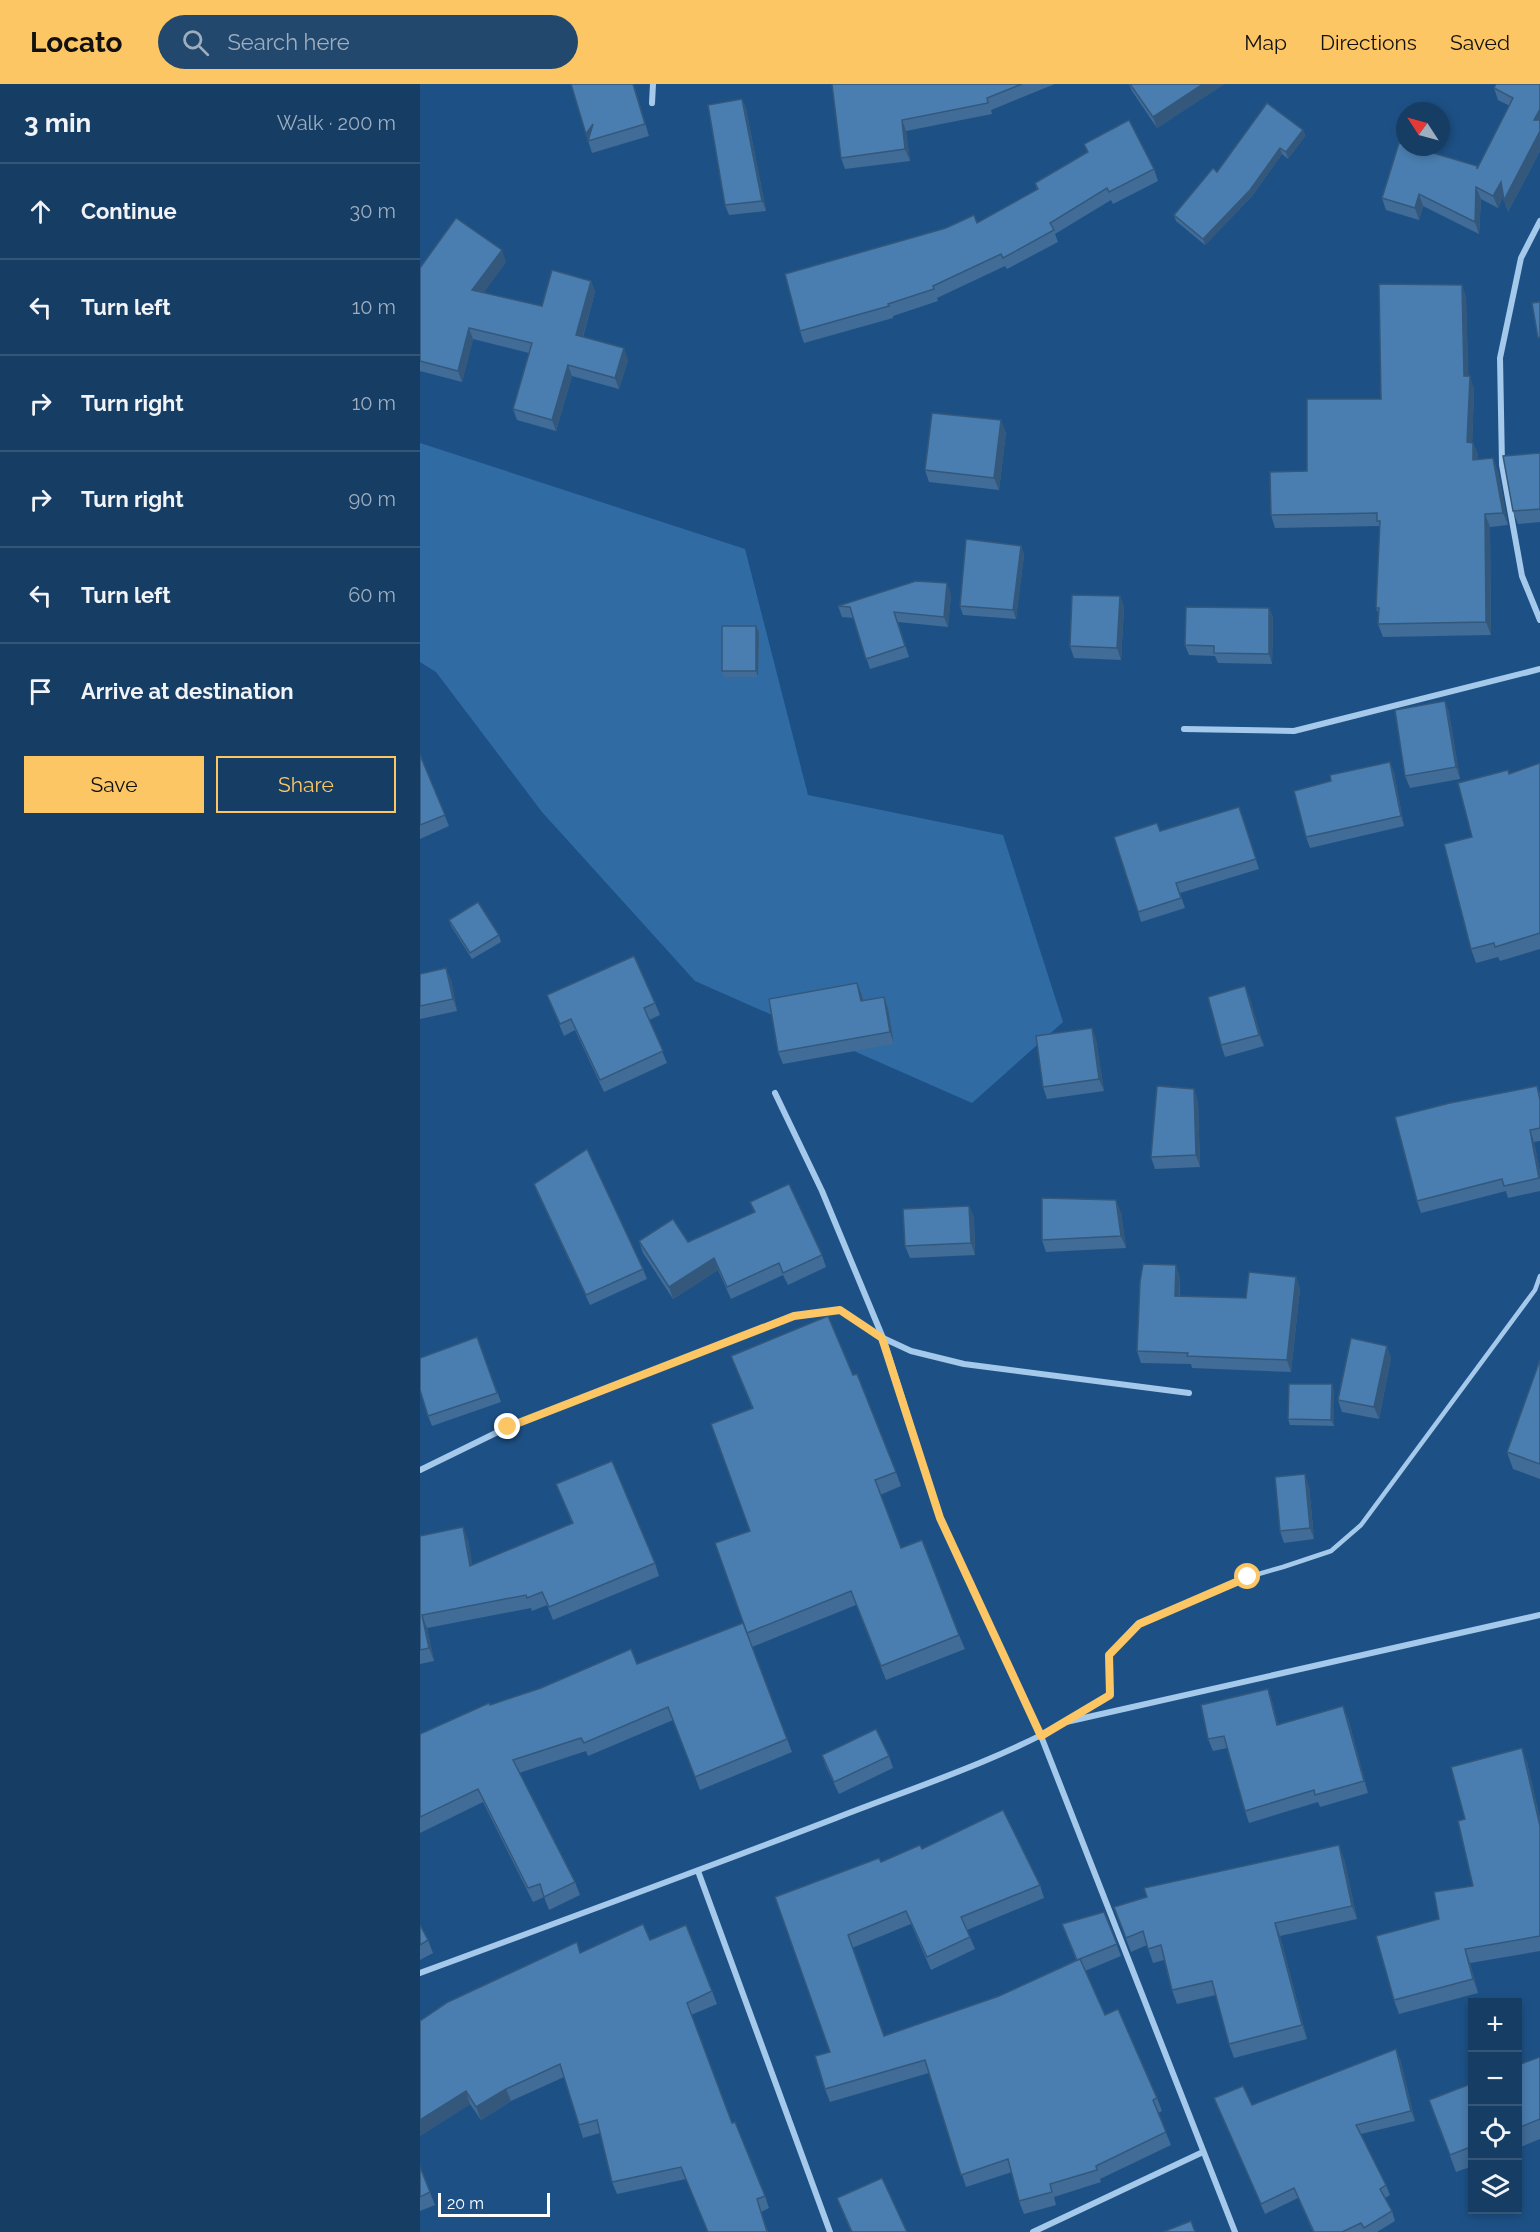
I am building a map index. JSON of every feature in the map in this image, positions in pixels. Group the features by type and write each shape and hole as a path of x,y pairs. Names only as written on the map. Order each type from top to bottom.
{"street":[{"path":"652,103 653,84"},
{"path":"1540,221 1521,258 1500,358 1502,465 1522,576 1540,620"},
{"path":"1184,729 1294,731 1540,669"},
{"path":"775,1093 822,1191 882,1338 940,1518 1041,1736 1234,2232"},
{"path":"420,1470 508,1427 794,1316 840,1310 882,1338 911,1351 964,1364 1189,1394"},
{"path":"420,1973 698,1871 959,1771 1041,1736 1066,1722 1540,1617"},
{"path":"698,1871 830,2232"},
{"path":"1033,2232 1203,2152"}],"lane":[{"path":"1066,1722 1110,1695 1109,1655 1139,1624 1248,1577 1283,1568 1331,1551 1361,1525 1535,1290 1540,1276"}],"shaded area":[{"path":"420,443 745,549 808,795 1003,835 1063,1022 972,1103 695,981 542,812 436,672 420,662"}],"building":[{"path":"571,84 633,84 645,124 588,141 593,124 586,134"},
{"path":"832,84 1022,84 987,98 988,103 902,120 905,149 841,158"},
{"path":"1130,84 1203,84 1153,117"},
{"path":"1496,84 1540,84 1540,109 1534,120 1540,120 1540,131 1504,200 1501,182 1493,196 1476,187 1475,222 1419,194 1415,208 1382,198 1396,153 1396,156 1443,156 1477,166 1477,169 1513,98 1494,88"},
{"path":"742,99 762,201 725,205 708,105"},
{"path":"1267,103 1303,130 1286,152 1280,148 1250,190 1203,239 1174,215 1213,168 1217,172"},
{"path":"1129,120 1154,169 1109,192 1107,188 1050,223 1054,230 1003,258 1001,254 933,286 934,289 888,304 889,306 800,331 785,274 946,228 974,215 977,223 1038,189 1035,183 1088,152 1084,144"},
{"path":"456,218 502,250 472,290 542,306 552,270 591,281 576,335 624,348 615,378 568,365 552,420 513,409 532,343 469,328 458,371 420,361 420,268"},
{"path":"1379,284 1462,285 1464,376 1470,376 1467,442 1473,443 1473,460 1493,458 1503,513 1485,514 1486,622 1378,624 1379,608 1376,608 1380,521 1377,521 1377,513 1271,515 1270,472 1307,471 1307,399 1381,399"},
{"path":"1540,302 1540,337 1538,338 1532,303"},
{"path":"932,413 1001,420 994,478 925,470"},
{"path":"1540,453 1540,509 1513,511 1503,456"},
{"path":"966,539 1021,546 1013,610 960,606"},
{"path":"916,581 947,583 944,617 894,612 905,646 866,659 850,607 838,606"},
{"path":"1072,595 1120,596 1117,648 1070,646"},
{"path":"1186,607 1269,608 1269,654 1214,653 1214,646 1185,645"},
{"path":"722,626 756,626 756,671 722,671"},
{"path":"1445,701 1456,767 1405,776 1395,710"},
{"path":"420,755 445,815 420,825"},
{"path":"1390,762 1401,816 1306,837 1294,791 1331,781 1330,775"},
{"path":"1540,763 1540,933 1495,947 1494,943 1471,949 1444,844 1472,837 1458,783 1508,770 1509,774"},
{"path":"1239,807 1256,859 1176,883 1181,898 1138,912 1114,837 1157,823 1160,831"},
{"path":"478,902 499,935 470,953 449,920"},
{"path":"634,956 655,1003 644,1008 663,1051 600,1080 571,1019 560,1024 547,995"},
{"path":"446,968 453,999 420,1006 420,974"},
{"path":"857,983 861,1001 884,997 890,1032 778,1052 769,999"},
{"path":"1245,986 1259,1035 1221,1045 1208,997"},
{"path":"1092,1028 1099,1079 1043,1087 1036,1036"},
{"path":"1157,1086 1194,1089 1196,1155 1151,1157"},
{"path":"1537,1086 1540,1100 1540,1128 1530,1130 1539,1178 1504,1186 1502,1179 1417,1201 1395,1117 1450,1103"},
{"path":"587,1149 643,1269 586,1295 534,1184"},
{"path":"789,1184 822,1255 783,1273 779,1263 727,1287 714,1258 669,1287 639,1241 673,1219 688,1242 755,1212 750,1202"},
{"path":"1042,1198 1116,1200 1121,1236 1042,1240"},
{"path":"969,1206 971,1243 905,1246 903,1209"},
{"path":"1143,1264 1176,1265 1175,1296 1246,1298 1249,1272 1296,1277 1287,1360 1187,1356 1188,1353 1137,1351"},
{"path":"828,1316 853,1375 857,1374 896,1472 875,1480 901,1548 922,1540 959,1635 881,1666 851,1591 747,1633 715,1543 750,1531 711,1424 753,1408 731,1356"},
{"path":"477,1337 497,1393 428,1416 420,1390 420,1358"},
{"path":"1351,1338 1387,1346 1374,1407 1338,1400"},
{"path":"1540,1360 1540,1464 1507,1452"},
{"path":"1289,1384 1332,1384 1331,1420 1288,1419"},
{"path":"612,1461 655,1563 549,1607 542,1592 527,1598 526,1595 422,1615 429,1648 420,1650 420,1536 463,1527 470,1566 573,1523 556,1484"},
{"path":"1305,1474 1310,1528 1280,1531 1275,1477"},
{"path":"743,1623 787,1739 695,1777 668,1707 584,1743 581,1738 513,1760 575,1882 544,1897 540,1884 528,1888 478,1789 420,1817 420,1734 489,1703 490,1705 541,1688 631,1649 637,1664"},
{"path":"1268,1689 1277,1725 1343,1706 1364,1781 1315,1795 1314,1790 1245,1811 1224,1736 1208,1739 1201,1705"},
{"path":"876,1729 889,1756 834,1782 822,1755"},
{"path":"1522,1748 1540,1826 1540,1936 1465,1949 1473,1979 1394,2000 1376,1936 1439,1919 1434,1892 1473,1886 1458,1821 1465,1819 1451,1767"},
{"path":"1003,1810 1040,1885 961,1917 970,1937 927,1957 906,1911 848,1935 884,2036 999,1996 1080,1959 1105,2015 1118,2009 1157,2098 1153,2100 1166,2132 1096,2166 1097,2170 1050,2184 1052,2192 1019,2201 1008,2159 961,2175 925,2060 825,2089 815,2056 830,2052 775,1897 879,1858 881,1862 920,1845 922,1849"},
{"path":"1339,1845 1352,1906 1275,1923 1302,2025 1229,2044 1212,1981 1172,1990 1161,1945 1148,1949 1143,1931 1126,1938 1114,1907 1147,1897 1144,1888"},
{"path":"1104,1912 1117,1944 1077,1960 1062,1924"},
{"path":"643,1924 650,1940 686,1925 712,1991 687,2003 732,2123 735,2122 765,2196 757,2199 767,2232 708,2232 681,2167 612,2182 597,2120 579,2125 560,2064 506,2089 476,2107 466,2091 420,2120 420,2021 448,2002 577,1942 580,1953"},
{"path":"420,1925 428,1940 420,1945"},
{"path":"1396,2049 1411,2111 1356,2125 1386,2185 1380,2189 1392,2211 1364,2228 1361,2223 1342,2232 1314,2232 1294,2188 1261,2204 1214,2098 1243,2086 1252,2105"},
{"path":"1540,2057 1540,2119 1522,2126 1522,2106 1522,2064"},
{"path":"1468,2085 1468,2148 1450,2155 1429,2100"},
{"path":"420,2167 430,2192 420,2197"},
{"path":"882,2178 907,2232 852,2232 837,2198"},
{"path":"1191,2221 1195,2232 1163,2232"}],"route":[{"path":"508,1427 794,1316 840,1310 882,1338 940,1518 1041,1736 1110,1695 1109,1655 1139,1624 1248,1577"}]}
